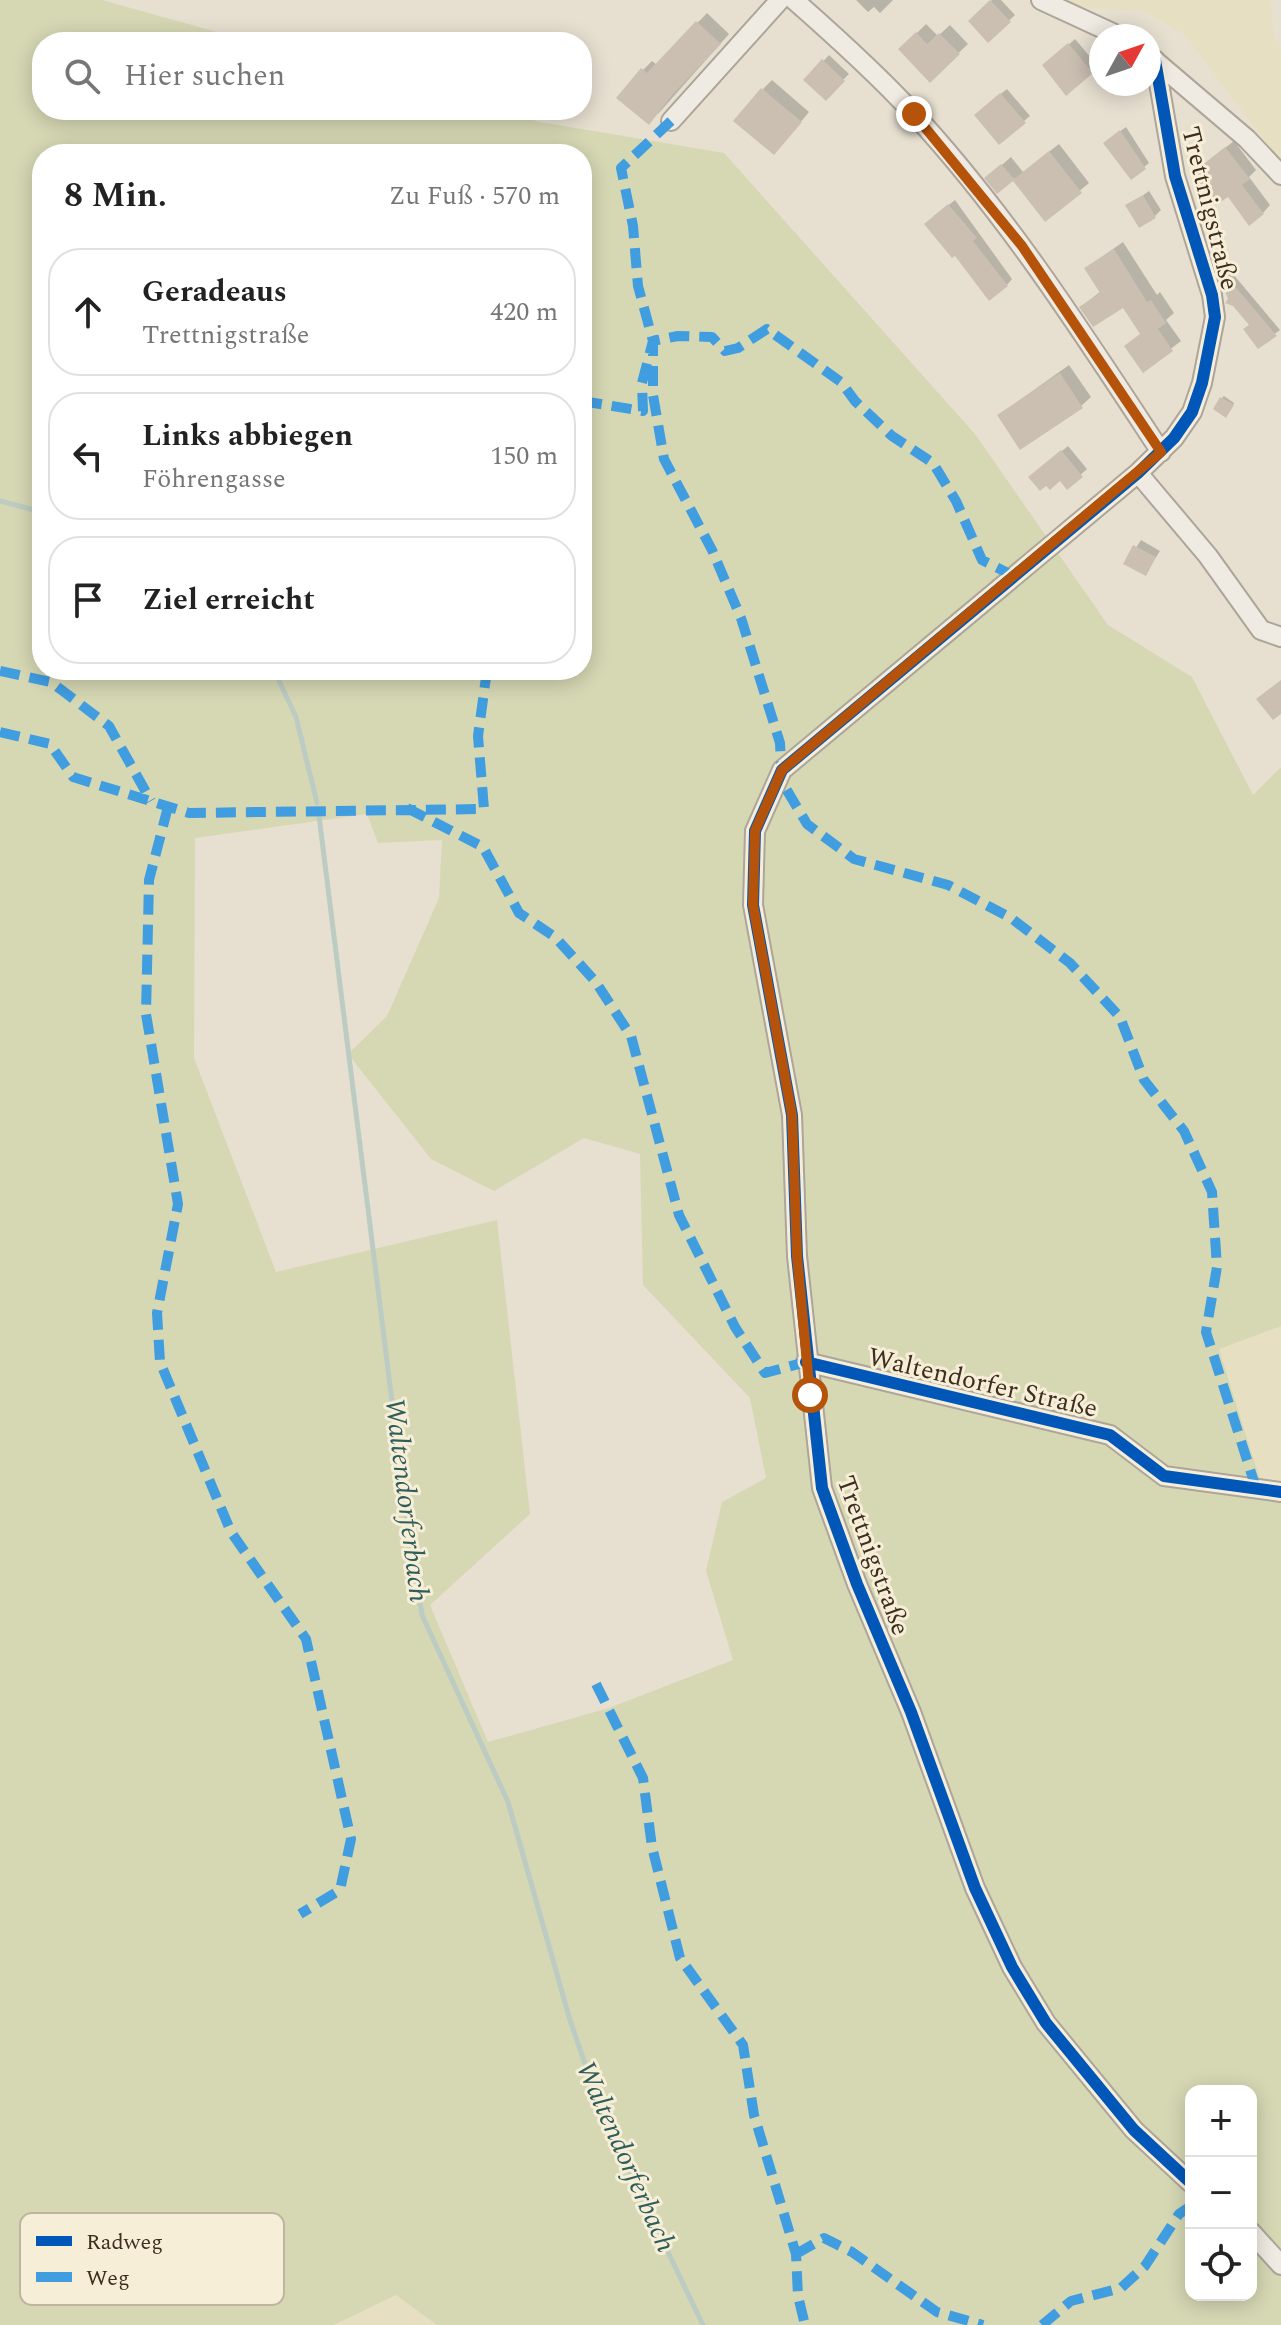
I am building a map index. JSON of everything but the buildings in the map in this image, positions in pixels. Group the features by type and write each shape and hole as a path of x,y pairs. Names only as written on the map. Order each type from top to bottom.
{"street":[{"path":"671,121 780,0"},
{"path":"794,0 890,89 943,147 1060,299 1161,452"},
{"path":"1041,0 1093,24"},
{"path":"1161,66 1247,139 1281,175"},
{"name":"Trettnigstraße","path":"1159,96 1175,176 1212,295 1215,317 1198,399 1184,426 1138,473 782,770 755,831 753,905 792,1115 797,1256 806,1362 822,1488 857,1584 911,1712 975,1888 1012,1967 1046,2023 1134,2130 1185,2177"},
{"path":"1138,473 1208,556 1261,630 1281,637"},
{"name":"Waltendorfer Straße","path":"806,1362 1110,1435 1164,1476 1281,1492"},
{"path":"1257,2239 1281,2265"}],"shaded area":[{"path":"1060,0 1271,0 1274,37 1281,45 1281,162 1185,35 1143,11 1073,7"},
{"path":"1281,1326 1281,1488 1263,1489 1219,1348"},
{"path":"396,2295 437,2325 334,2325"}],"green space":[{"path":"0,0 102,0 217,32 32,32 32,120 533,120 724,153 975,434 1108,625 1192,677 1253,795 1281,767 1281,1326 1219,1349 1263,1489 1281,1488 1281,2325 437,2325 396,2295 334,2325 0,2325","holes":["367,814 378,843 442,840 439,898 387,1016 348,1054 431,1159 494,1191 584,1138 640,1154 643,1285 750,1398 766,1478 722,1502 706,1571 733,1660 609,1708 488,1742 430,1605 530,1514 497,1220 276,1272 194,1058 195,838"]}],"waterway":[{"name":"Waltendorferbach","path":"0,501 32,509"},
{"name":"Waltendorferbach","path":"279,680 296,717 317,803"},
{"name":"Waltendorferbach","path":"319,816 405,1506 422,1615 508,1802 570,2020 604,2119 703,2325"}],"marked path":[{"path":"671,121 621,168 633,226 638,286 653,341 653,395 664,459 712,550 741,618 780,743 782,782 807,824 854,859 948,885 1011,918 1070,963 1120,1017 1144,1080 1184,1131 1212,1192 1217,1267 1206,1332 1256,1488"},
{"path":"592,403 643,411 642,383 653,341 678,336 712,337 725,351 738,348 767,329 841,382 855,401 892,436 933,463 956,501 982,560 1020,579"},
{"path":"0,671 32,678"},
{"path":"42,680 51,682 109,726 151,801"},
{"path":"0,732 50,744 73,777 189,813 484,809 478,736 486,680"},
{"path":"168,807 149,880 146,1014 178,1204 157,1313 160,1362 231,1532 306,1639 351,1839 340,1890 300,1914"},
{"path":"407,808 483,847 519,913 555,937 595,981 631,1036 679,1215 735,1327 765,1373 806,1362"},
{"path":"596,1684 643,1778 652,1847 680,1958 743,2045 754,2115 796,2254 798,2296 805,2325"},
{"path":"1042,2325 1071,2301 1121,2288 1145,2266 1179,2214 1185,2210"},
{"path":"796,2254 824,2238 852,2252 937,2312 983,2325"}],"cycle path":[{"path":"1161,95 1175,176 1212,295 1215,317 1202,383 1192,412 1174,438 1138,473 782,770 755,831 753,905 792,1115 797,1256 822,1488 857,1584 911,1712 975,1888 1012,1967 1046,2023 1134,2130 1185,2177"},
{"path":"806,1362 1110,1435 1164,1476 1281,1492"}],"route":[{"path":"810,1395 797,1256 792,1115 753,905 755,831 782,770 1161,452 1022,246 914,114"}]}
